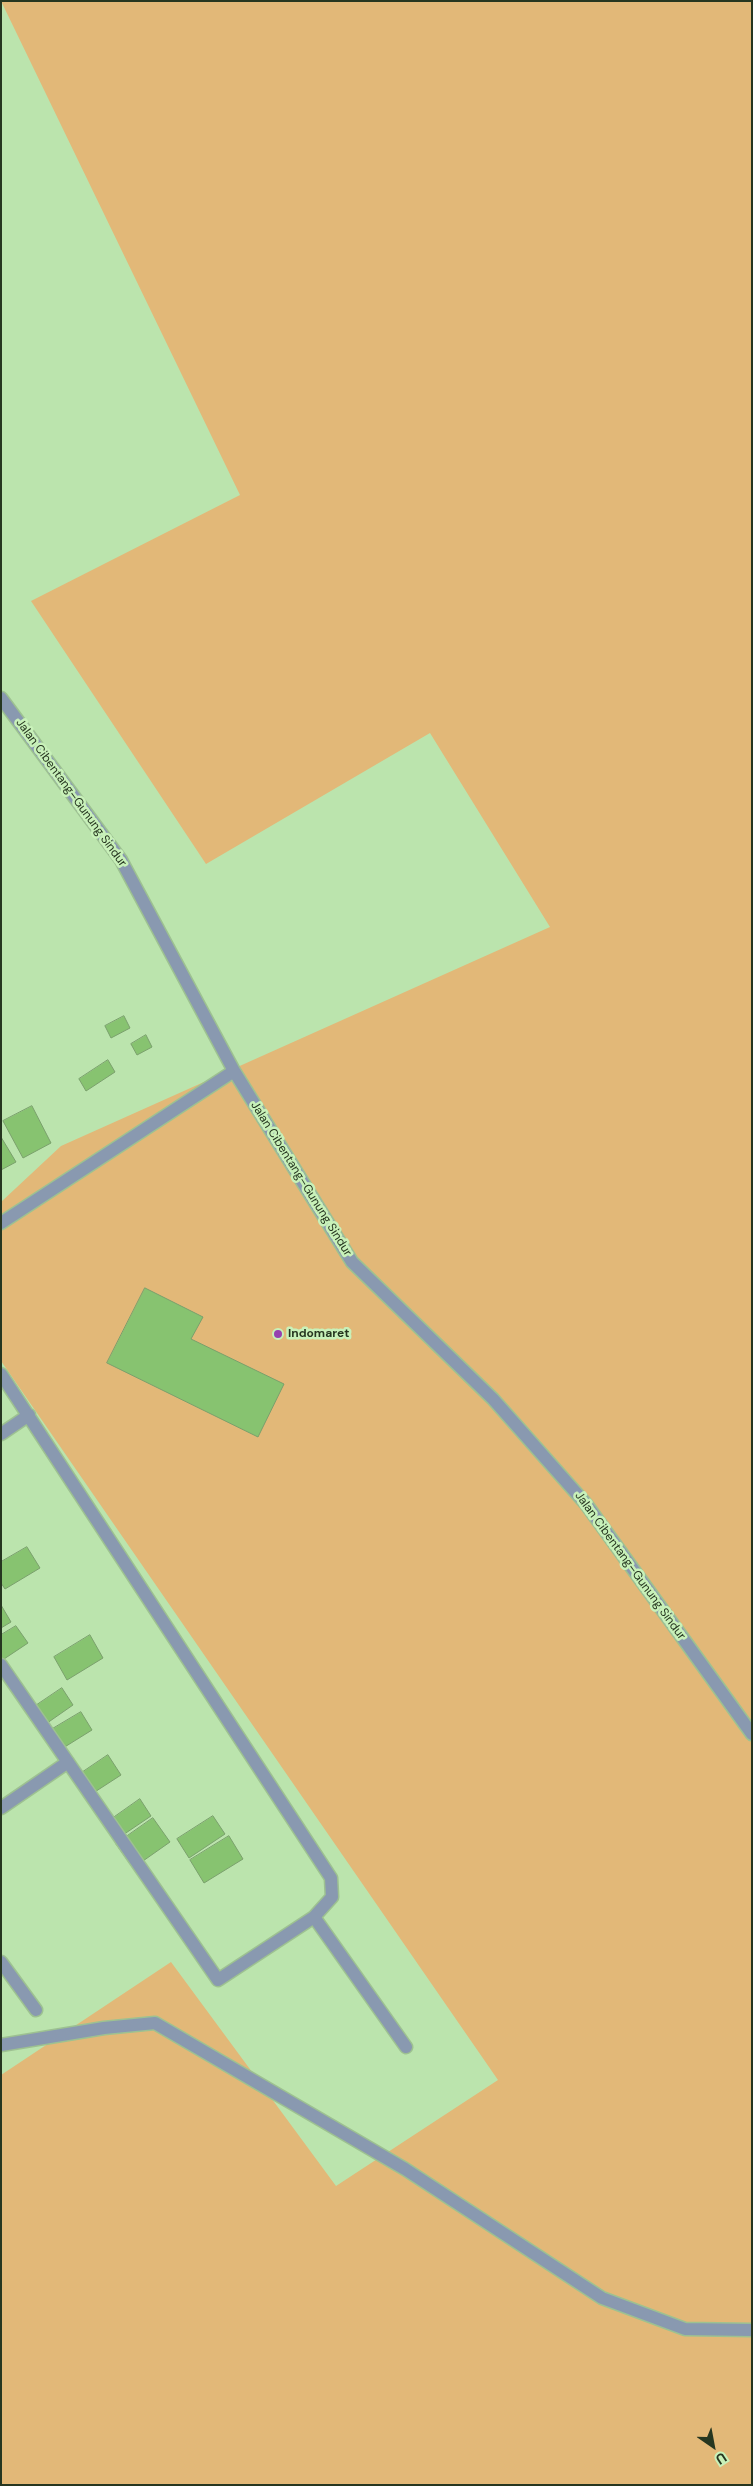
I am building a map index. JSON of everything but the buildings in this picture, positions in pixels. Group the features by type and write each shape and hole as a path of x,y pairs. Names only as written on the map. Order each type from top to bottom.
{"street":[{"name":"Jalan Cibentang–Gunung Sindur","path":"1,698 121,860 234,1071 352,1262 493,1399 586,1504 752,1734"},
{"path":"1,1223 234,1071"},
{"path":"1,1374 331,1878 332,1897 314,1917 218,1980 1,1665"},
{"path":"1,1434 29,1415"},
{"path":"1,1808 68,1762"},
{"path":"314,1917 406,2047"},
{"path":"1,1962 36,2010"},
{"path":"1,2046 104,2028 155,2023 405,2169 602,2298 685,2329 752,2330"}],"shaded area":[{"path":"1,1 752,1 752,2485 1,2485 1,2075 171,1962 336,2186 498,2080 1,1361 1,1202 61,1146 550,927 430,733 206,864 31,601 240,495"}],"place":[{"name":"Indomaret","path":"278,1334"}]}
